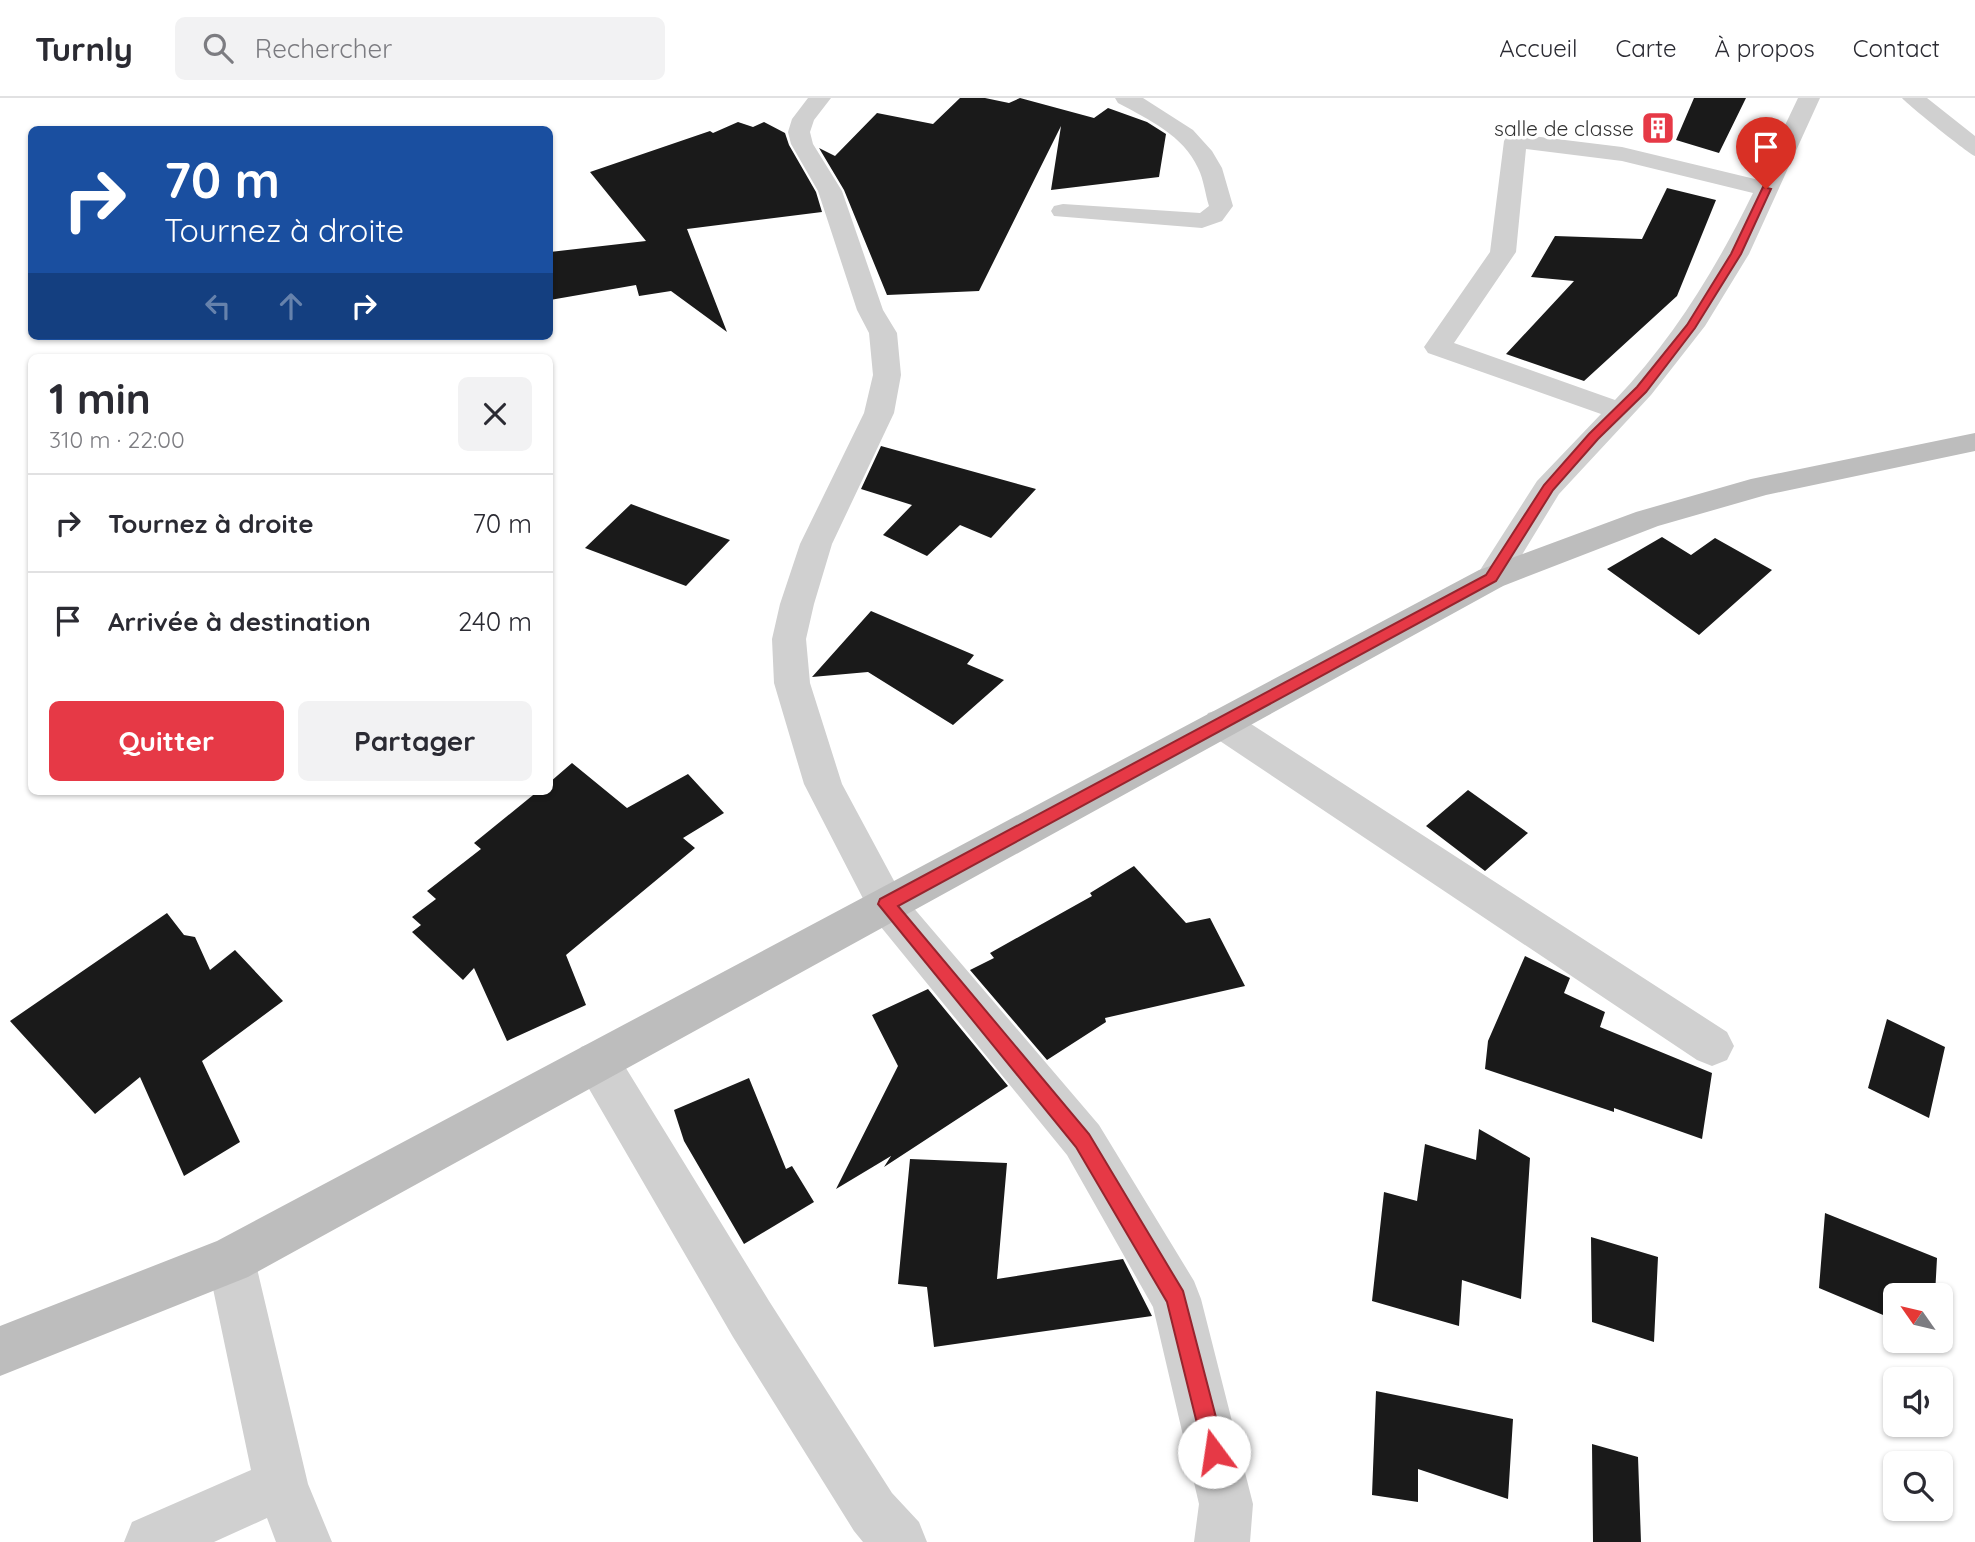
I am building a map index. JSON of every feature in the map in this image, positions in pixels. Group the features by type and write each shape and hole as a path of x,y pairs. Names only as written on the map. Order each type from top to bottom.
{"street":[{"path":"820,98 803,119 799,132 802,144 830,191 870,310 883,333 887,374 879,414 816,544 797,604 789,639 792,683 823,784 886,904 1083,1140 1176,1299 1226,1504 1222,1542"},
{"path":"1063,211 1202,221 1213,218 1221,206 1210,167 1194,143 1171,122 1126,98"},
{"path":"1491,578 1548,488 1641,389 1691,326 1736,254 1809,98"},
{"path":"1913,98 1949,124 1975,149"},
{"path":"1619,411 1437,347 1503,252 1515,141 1622,154 1766,189"},
{"path":"0,1351 230,1261 1491,578 1647,519 1762,485 1975,442"},
{"path":"1220,723 1712,1045"},
{"path":"597,1062 765,1341 873,1512 899,1542"},
{"path":"230,1261 281,1484 304,1542"},
{"path":"152,1542 281,1484"}],"building":[{"path":"960,98 985,98 1009,103 1020,98 1094,118 1108,108 1147,122 1166,134 1159,177 1051,190 1061,126 979,291 887,295 844,190 819,148 835,156 877,113 933,124"},
{"path":"1694,98 1746,98 1719,153 1676,140"},
{"path":"738,122 753,127 764,122 785,133 816,192 822,212 687,229 727,332 671,291 639,296 636,285 553,299 553,252 646,241 590,172 710,131 713,133"},
{"path":"1667,188 1716,200 1677,296 1584,381 1506,354 1574,281 1531,277 1555,236 1642,239"},
{"path":"881,446 1036,489 991,538 960,525 927,556 883,535 912,505 861,489"},
{"path":"631,504 730,540 686,586 585,548"},
{"path":"1662,537 1691,555 1715,538 1772,570 1699,635 1607,569"},
{"path":"871,611 974,655 967,664 1004,680 953,725 868,672 812,677"},
{"path":"572,763 627,808 688,774 724,813 683,838 695,848 566,955 586,1005 507,1041 474,968 463,980 412,932 421,925 412,917 436,899 427,891 481,849 474,843 533,795 553,795 553,779"},
{"path":"1468,790 1528,833 1485,871 1426,826"},
{"path":"1134,866 1186,923 1210,918 1245,986 1105,1018 1106,1022 1047,1060 970,970 994,958 990,953 1092,896 1090,893"},
{"path":"167,913 184,935 195,937 210,970 235,950 283,1001 202,1061 240,1142 184,1176 140,1077 95,1114 10,1021"},
{"path":"1525,956 1570,978 1564,993 1605,1012 1600,1027 1712,1073 1702,1139 1614,1108 1614,1112 1485,1069 1488,1041"},
{"path":"928,989 1008,1086 884,1167 891,1156 836,1189 898,1066 872,1015"},
{"path":"1887,1019 1945,1047 1929,1118 1868,1088"},
{"path":"749,1078 786,1169 792,1166 814,1202 744,1244 684,1141 674,1110"},
{"path":"1479,1129 1530,1158 1521,1299 1462,1280 1459,1326 1372,1301 1384,1192 1417,1201 1425,1144 1476,1160"},
{"path":"910,1159 1007,1163 997,1279 1123,1259 1152,1316 934,1347 927,1287 898,1284"},
{"path":"1825,1213 1937,1258 1936,1283 1883,1283 1883,1315 1819,1288"},
{"path":"1591,1237 1658,1257 1654,1342 1592,1322"},
{"path":"1376,1391 1513,1419 1508,1499 1418,1469 1418,1502 1372,1495"},
{"path":"1592,1444 1638,1457 1641,1542 1593,1542"}],"place":[{"name":"salle de classe","path":"1658,128"}],"route":[{"path":"1214,1452 1176,1299 1083,1140 886,904 1491,578 1548,488 1593,437 1641,389 1691,326 1736,254 1766,189"}]}
